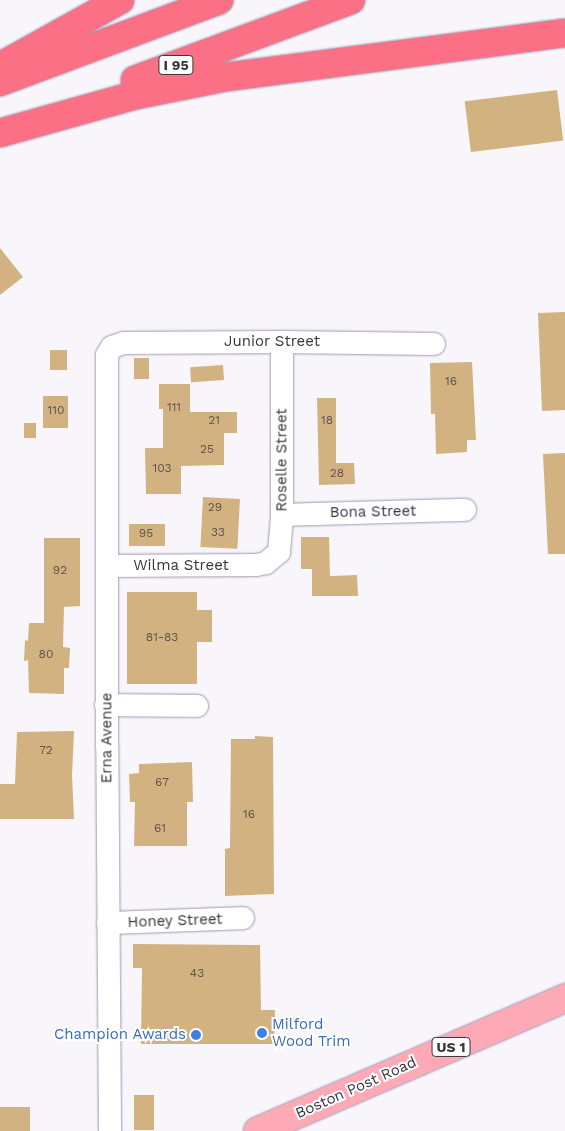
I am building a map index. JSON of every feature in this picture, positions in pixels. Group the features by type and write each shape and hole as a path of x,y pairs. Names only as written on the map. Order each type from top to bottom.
{"highway":[{"path":"0,67 120,0"},
{"path":"0,82 219,0"},
{"name":"I 95","path":"0,132 351,0"},
{"path":"0,132 136,95 226,77 565,33"}],"main road":[{"name":"Boston Post Road","path":"258,1131 565,998"}],"street":[{"name":"Junior Street","path":"112,347 124,343 282,342 434,344"},
{"name":"Roselle Street","path":"256,565 266,563 279,552 282,514 282,342"},
{"name":"Erna Avenue","path":"110,1131 105,365 106,355 112,347"},
{"name":"Bona Street","path":"282,514 465,510"},
{"name":"Wilma Street","path":"107,566 256,565"},
{"path":"106,705 197,706"},
{"name":"Honey Street","path":"108,923 243,918"}],"building":[{"path":"557,90 563,141 471,152 465,101"},
{"path":"0,248 23,277 0,295"},
{"path":"565,312 565,410 542,411 538,313"},
{"path":"50,350 67,350 67,370 50,370"},
{"path":"134,358 149,358 149,379 134,379"},
{"path":"472,362 476,440 467,440 467,452 436,454 435,414 431,414 430,363"},
{"path":"223,365 224,380 191,382 190,367"},
{"path":"159,384 190,384 190,412 237,412 237,433 224,433 224,465 181,466 181,494 146,494 145,448 163,448 163,409 159,409"},
{"path":"43,396 68,396 68,428 43,428"},
{"path":"317,398 336,398 336,463 354,463 355,484 319,485"},
{"path":"24,423 36,423 36,438 24,438"},
{"path":"565,453 565,554 548,554 543,454"},
{"path":"203,497 240,499 237,549 200,547"},
{"path":"129,524 165,524 165,546 129,546"},
{"path":"301,537 329,537 330,576 357,575 358,596 312,596 312,569 301,569"},
{"path":"44,538 80,538 80,606 64,607 63,647 70,648 69,668 64,668 64,694 29,693 28,660 24,661 25,640 28,641 29,623 44,623"},
{"path":"127,592 197,592 197,610 212,610 212,642 197,642 197,684 127,684"},
{"path":"74,731 72,775 74,819 0,819 0,784 15,784 17,732"},
{"path":"255,736 273,737 274,894 225,896 225,849 230,848 231,739 255,739"},
{"path":"192,762 193,802 187,802 187,846 134,846 135,802 130,802 129,774 139,773 139,764"},
{"path":"133,944 260,945 261,1010 275,1010 274,1044 141,1044 142,968 133,968"},
{"path":"134,1095 154,1095 154,1130 134,1130"},
{"path":"0,1107 30,1107 30,1131 0,1131"}],"place":[{"name":"Milford Wood Trim","path":"262,1033"},
{"name":"Champion Awards","path":"196,1035"}]}
